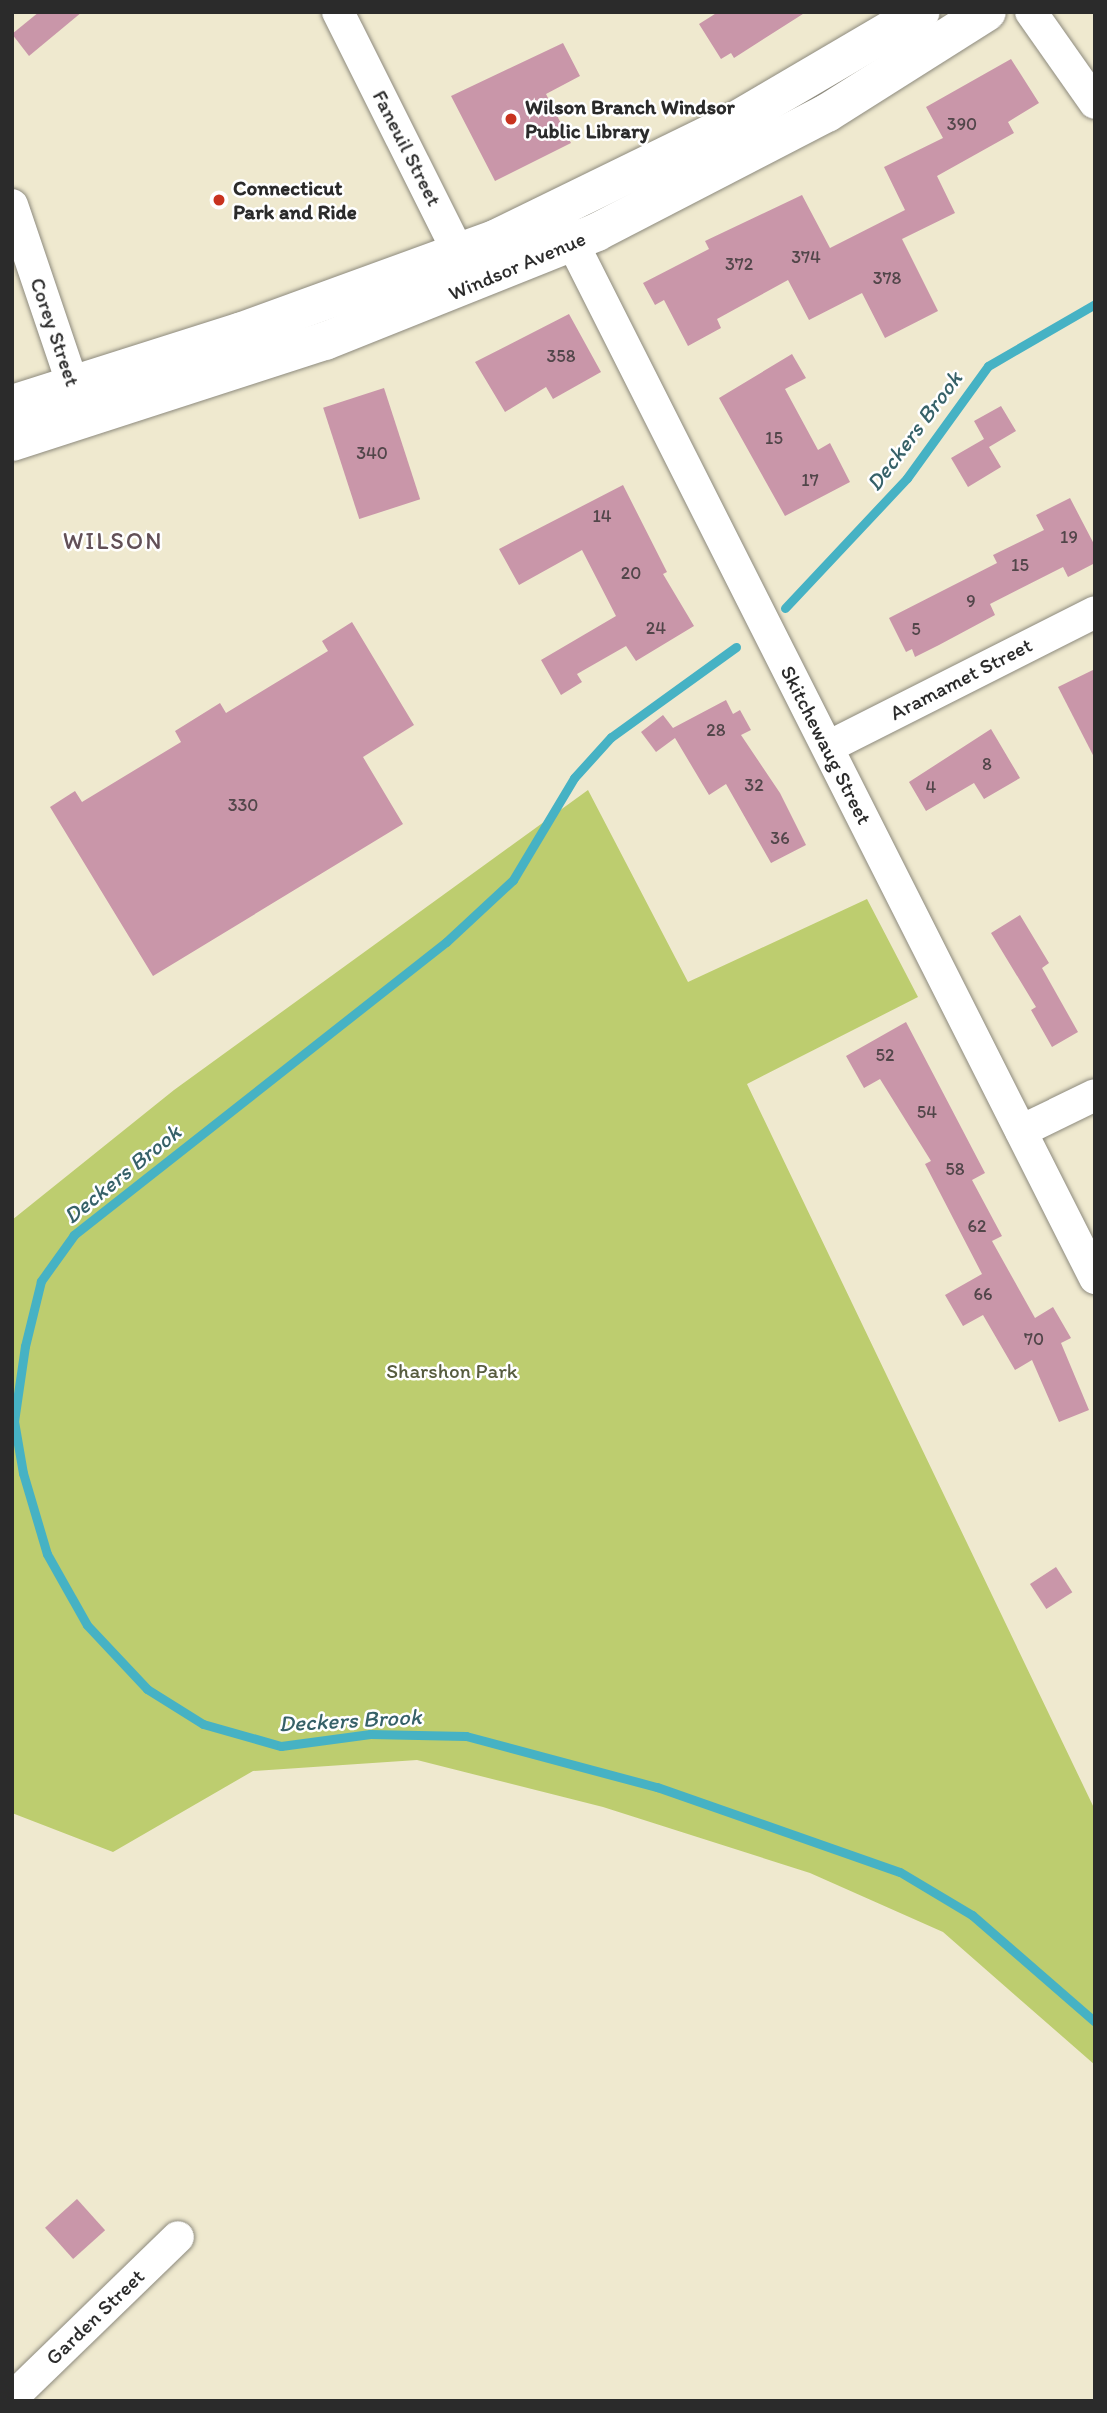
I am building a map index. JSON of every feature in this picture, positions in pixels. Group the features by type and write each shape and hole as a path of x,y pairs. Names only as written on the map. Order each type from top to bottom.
{"main road":[{"name":"Windsor Avenue","path":"564,227 723,128 921,12"},
{"name":"Windsor Avenue","path":"12,442 79,403 467,269 564,227 754,154 988,12"},
{"name":"Windsor Avenue","path":"12,404 79,403"}],"street":[{"name":"Faneuil Street","path":"338,12 467,269"},
{"path":"1031,12 1095,103"},
{"name":"Corey Street","path":"12,205 79,403"},
{"name":"Skitchewaug Street","path":"564,227 1095,1278"},
{"name":"Aramamet Street","path":"828,747 1095,612"},
{"path":"1021,1132 1095,1095"},
{"name":"Garden Street","path":"12,2398 178,2237"}],"green space":[{"name":"Sharshon Park","path":"588,790 688,982 867,899 918,997 747,1084 1095,1810 1095,2065 943,1932 810,1873 603,1807 417,1760 253,1771 113,1852 12,1813 12,1220 174,1090"}],"building":[{"path":"39,12 82,12 29,56 12,34"},
{"path":"718,12 806,12 734,58 731,53 721,59 699,24"},
{"name":"Wilson Branch Windsor Public Library","path":"563,43 580,76 546,94 571,143 495,181 451,96"},
{"path":"1011,59 1039,103 1008,122 1014,133 937,176 955,213 902,239 938,311 885,338 862,293 809,320 788,280 717,319 721,328 688,346 664,300 655,305 643,283 709,249 705,241 802,195 830,248 905,210 884,167 943,138 926,107"},
{"path":"569,314 601,372 553,399 546,387 505,412 475,362"},
{"path":"792,354 806,378 785,389 818,450 830,443 850,482 785,516 719,398"},
{"path":"384,388 420,499 359,519 323,408"},
{"path":"1001,406 1016,431 989,447 1001,467 968,487 951,458 984,439 974,421"},
{"path":"623,485 667,572 663,574 694,626 636,661 626,646 577,674 582,682 561,695 541,660 616,616 582,550 519,585 499,549"},
{"path":"1070,498 1095,546 1095,563 1068,577 1063,567 990,604 995,615 915,657 912,649 906,652 889,618 997,563 993,555 1044,530 1036,515"},
{"path":"352,622 414,725 363,757 403,824 153,976 50,807 75,791 82,802 181,742 175,731 220,703 226,713 328,651 322,641"},
{"path":"1095,669 1095,759 1058,687"},
{"path":"726,700 733,714 740,710 751,730 741,735 780,793 806,845 771,863 726,784 709,795 675,738 656,752 641,732 663,715 673,728"},
{"path":"991,729 1020,778 984,799 974,783 926,811 909,782"},
{"path":"1020,915 1049,963 1042,968 1078,1032 1052,1047 1031,1010 1036,1007 991,933"},
{"path":"906,1022 985,1173 972,1180 1002,1236 992,1241 1035,1318 1053,1307 1071,1338 1061,1343 1089,1410 1059,1422 1032,1360 1015,1370 983,1315 963,1326 945,1295 982,1274 925,1164 931,1161 880,1079 864,1088 846,1056"},
{"path":"1056,1567 1072,1592 1046,1609 1030,1584"},
{"path":"77,2199 105,2230 73,2259 45,2228"}],"waterway":[{"name":"Deckers Brook","path":"785,608 907,478 988,366 1095,304"},
{"name":"Deckers Brook","path":"736,647 611,737 574,778 513,880 446,942 74,1235 41,1281 25,1346 14,1421 23,1473 47,1554 87,1625 147,1689 203,1724 281,1746 370,1734 466,1736 657,1787 900,1872 972,1915 1095,2022"}],"place":[{"name":"Wilson Branch Windsor Public Library","path":"511,119"},
{"name":"Connecticut Park and Ride","path":"219,200"}],"district":[{"name":"WILSON","path":"113,541"}]}
